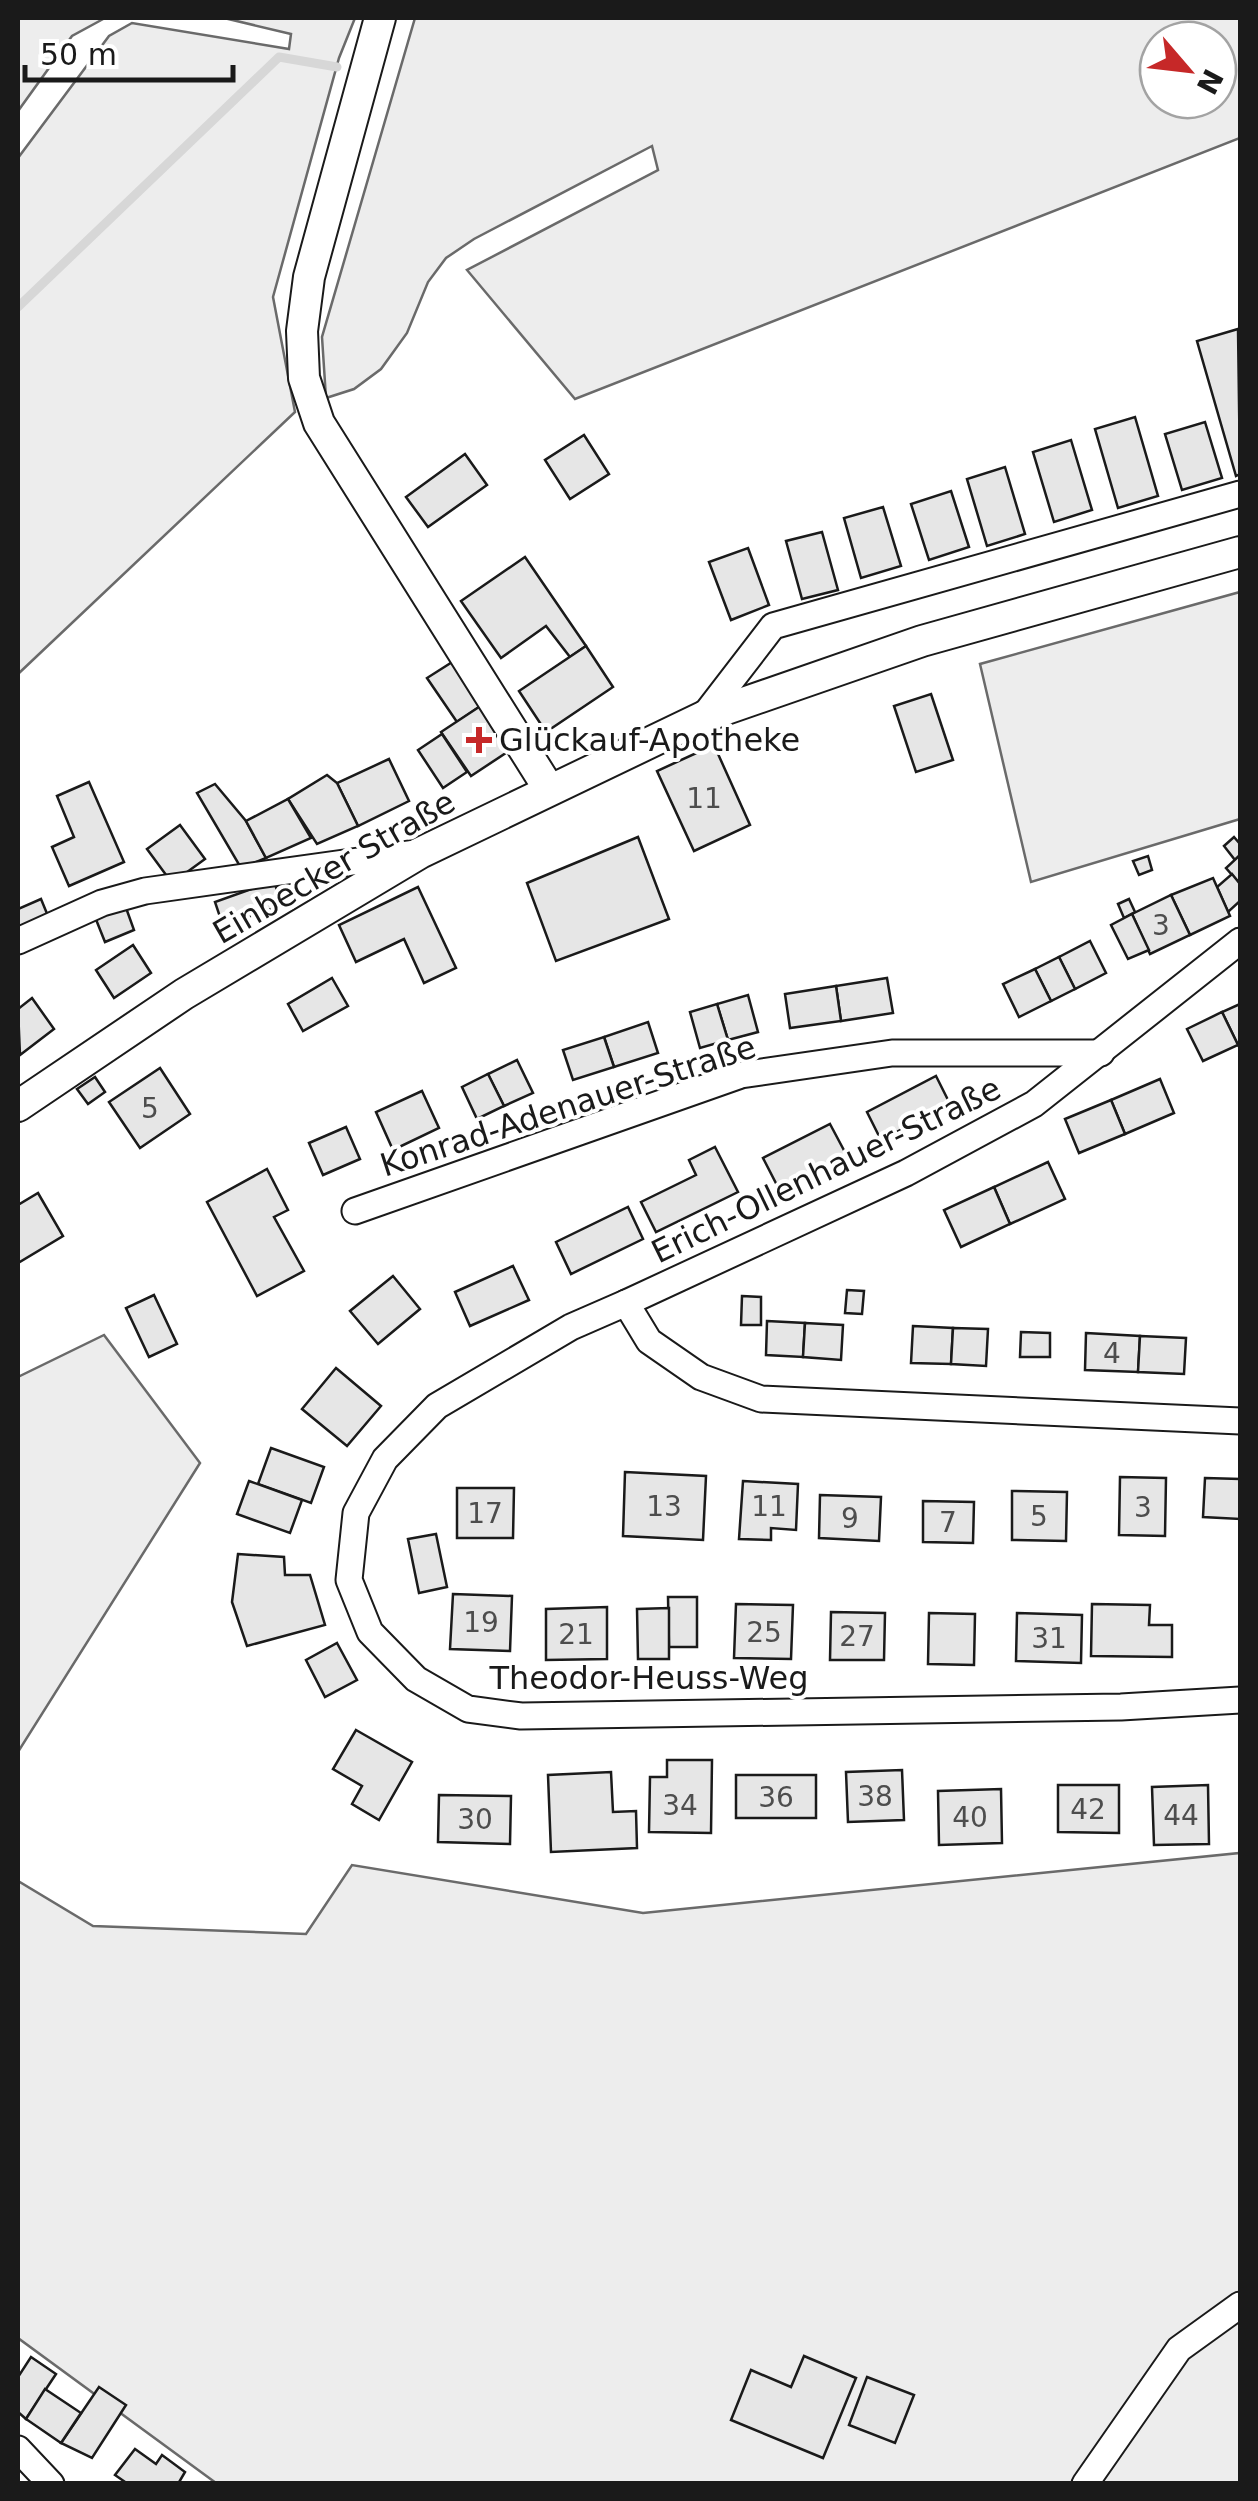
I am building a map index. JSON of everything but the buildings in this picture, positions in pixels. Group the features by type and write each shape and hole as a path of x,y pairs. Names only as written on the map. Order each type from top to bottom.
{"street":[{"path":"380,18 308,277 302,332 304,378 319,423 549,790"},
{"name":"Einbecker Straße","path":"703,717 773,626 1240,494"},
{"name":"Einbecker Straße","path":"18,1106 184,994 420,852 703,717 922,641 1240,552"},
{"path":"18,941 102,903 145,890 420,852"},
{"name":"Erich-Ollenhauer-Straße","path":"626,1303 906,1174 1034,1104 1240,942"},
{"name":"Konrad-Adenauer-Straße","path":"355,1211 741,1075 892,1053 1101,1054"},
{"path":"626,1303 648,1341 701,1378 761,1399 1240,1422"},
{"name":"Theodor-Heuss-Weg","path":"626,1303 570,1327 437,1406 385,1459 356,1513 349,1580 370,1632 416,1679 468,1709 521,1716 1120,1708 1240,1700"},
{"path":"1085,2484 1179,2350 1240,2306"},
{"path":"18,2448 52,2484"}],"shaded area":[{"path":"18,18 105,18 72,36 18,111"},
{"path":"224,18 355,18 339,58 273,297 295,412 18,674 18,158 109,36 132,23 289,49 291,34"},
{"path":"415,18 1240,18 1240,138 575,399 467,270 658,170 652,146 474,239 446,258 428,282 407,333 381,369 354,389 326,398 322,337"},
{"path":"1240,592 1240,819 1031,882 980,664"},
{"path":"104,1335 200,1463 18,1752 18,1377"},
{"path":"1240,1853 1240,2483 216,2483 18,2338 18,1881 93,1926 306,1934 352,1865 643,1913"}],"waterway":[{"path":"18,307 279,57 337,67"}],"place":[{"name":"Glückauf-Apotheke","path":"479,740"}]}
